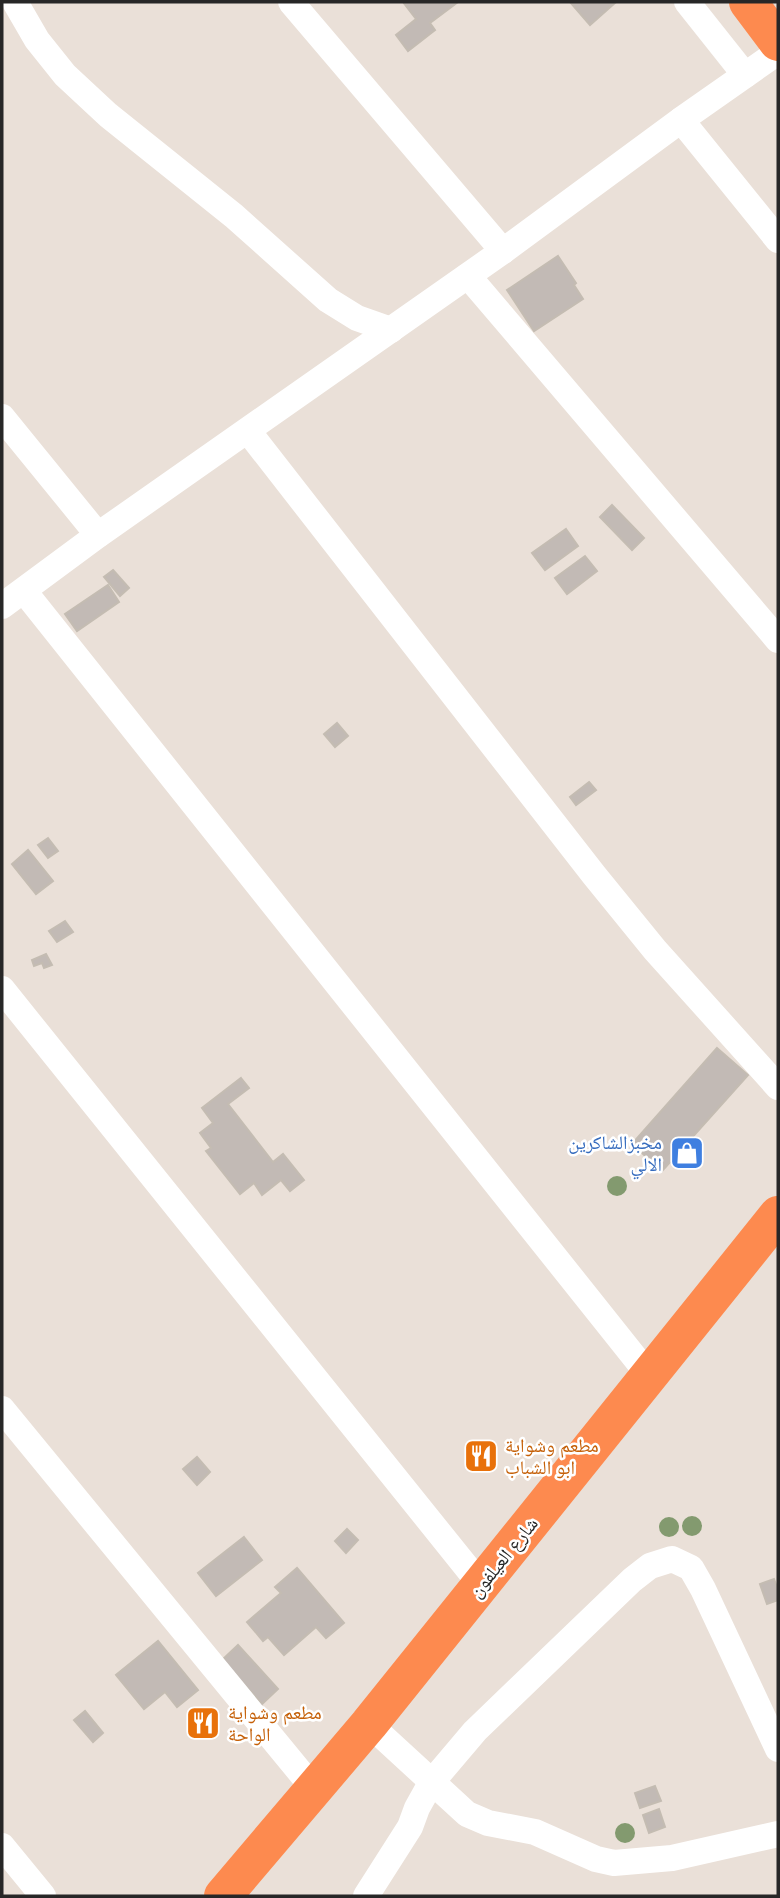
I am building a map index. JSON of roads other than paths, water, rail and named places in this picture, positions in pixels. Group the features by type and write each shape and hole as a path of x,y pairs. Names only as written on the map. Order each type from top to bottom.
{"highway":[{"path":"748,2 778,42"},
{"name":"شارع العيلفون","path":"223,1896 369,1724 778,1215"}],"street":[{"path":"15,2 37,40 58,66 108,115 234,216 328,300 357,318 391,330"},
{"path":"291,2 503,251"},
{"path":"687,2 745,75"},
{"path":"2,606 468,276 778,52"},
{"path":"681,120 778,240"},
{"path":"468,276 778,640"},
{"path":"2,417 98,536"},
{"path":"248,431 594,875 655,950 778,1087"},
{"path":"24,591 648,1374"},
{"path":"2,989 481,1585"},
{"path":"2,1409 314,1789"},
{"path":"366,1896 410,1827 431,1783 474,1731 650,1566 672,1559 691,1568 703,1588 778,1749"},
{"path":"369,1724 467,1814 488,1823 535,1832 596,1859 614,1863 672,1858 778,1834"},
{"path":"2,1846 43,1896"}],"place":[{"name":"مخبزالشاكرين الالي","path":"687,1153"},
{"name":"مطعم وشواية ابو الشباب","path":"481,1456"},
{"name":"مطعم وشواية الواحة","path":"203,1723"}]}
